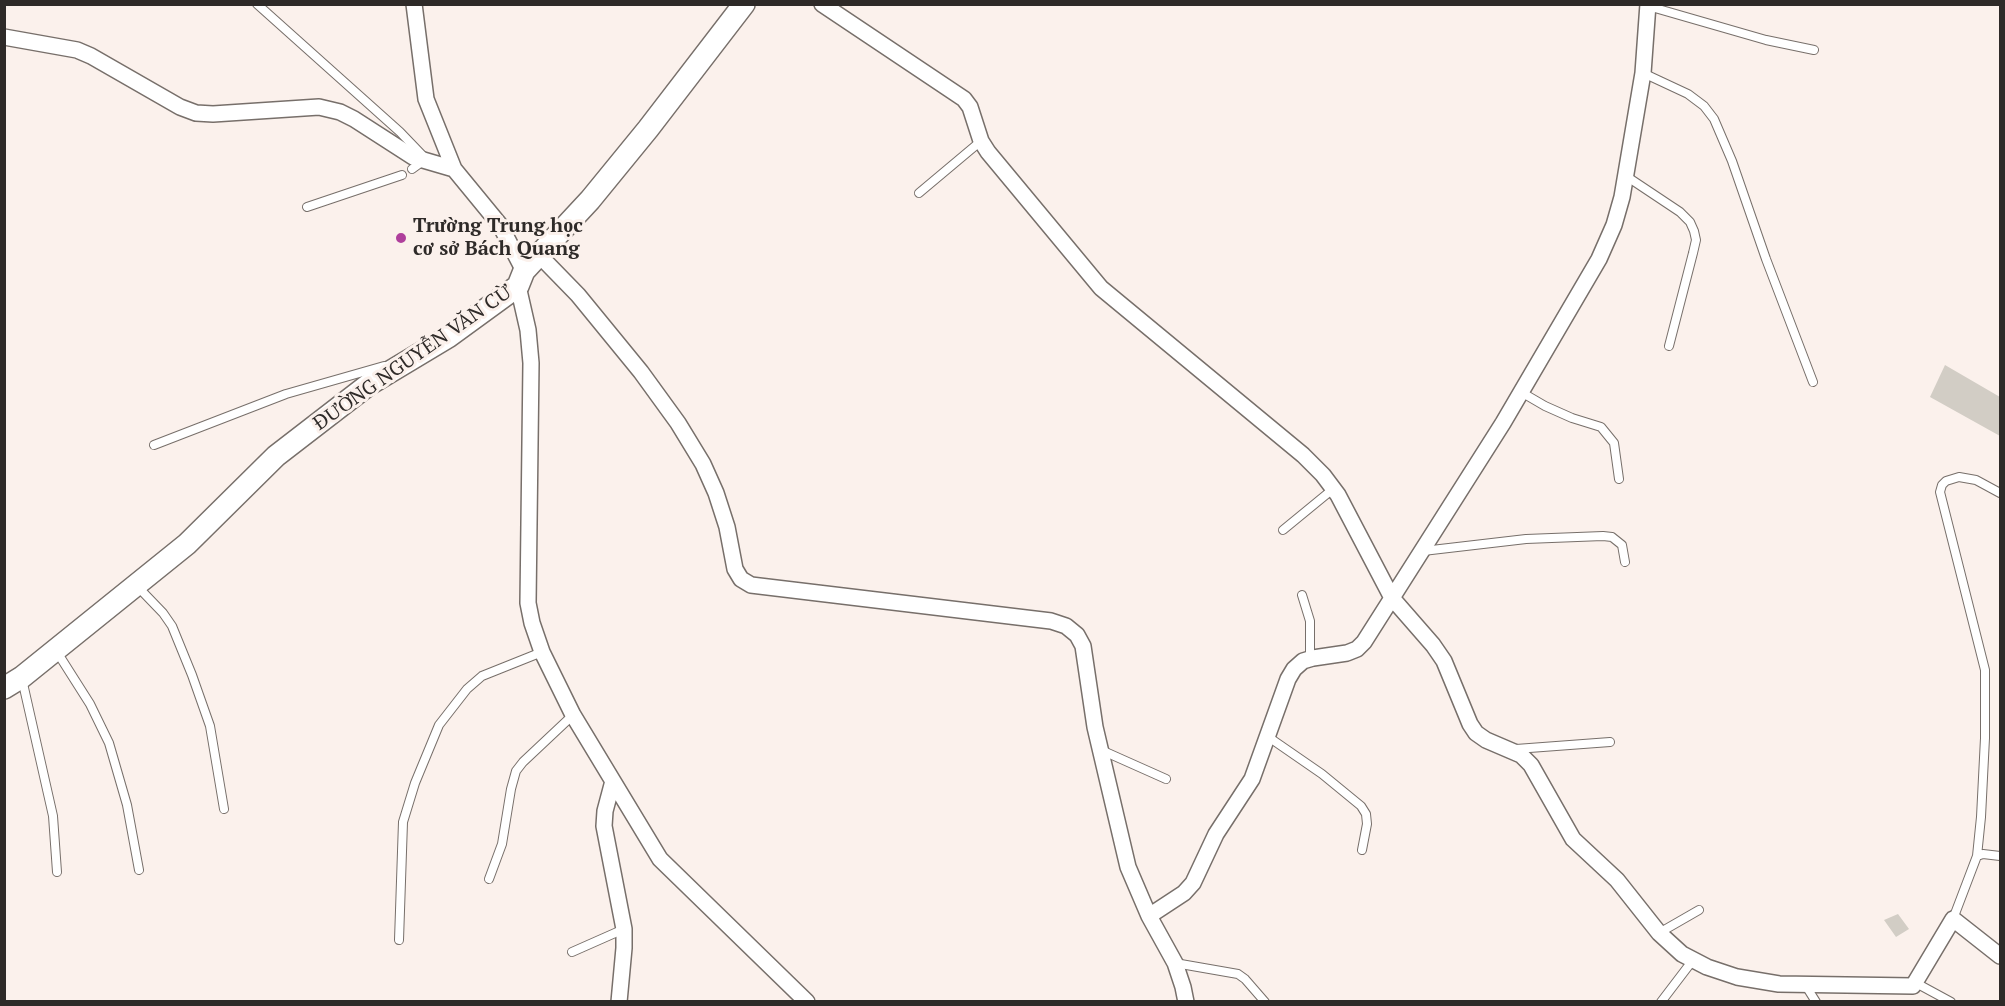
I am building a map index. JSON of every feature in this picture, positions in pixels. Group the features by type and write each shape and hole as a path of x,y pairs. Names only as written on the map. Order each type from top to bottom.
{"street":[{"path":"414,4 426,99 454,169 500,225 521,279 531,363 528,603 542,652 573,715 660,859 807,1002"},
{"name":"ĐƯỜNG NGUYỄN VĂN CỪ","path":"13,682 187,544 276,456 368,385 448,337 521,279 648,129 744,4"},
{"path":"822,4 964,99 970,107 981,141 988,152 1101,288 1304,455 1338,495 1392,598 1434,645 1444,661 1470,724 1476,733 1486,740 1521,755 1532,765 1574,839 1617,880 1659,933 1682,954 1737,977 1779,984 1913,986 1953,919 2001,956"},
{"path":"1149,916 1184,893 1193,883 1216,834 1252,779 1288,679 1303,661 1347,654 1357,649 1392,598 1521,392 1599,259 1614,225 1622,197 1643,73 1648,5"},
{"path":"4,37 77,50 180,107 196,113 213,114 319,107 340,112 422,164 454,169"},
{"path":"540,256 578,296 641,372 678,423 703,464 716,493 727,527 735,569 741,579 751,585 1051,621 1066,626 1077,635 1083,646 1101,750 1128,867 1149,916 1175,963 1186,1002"},
{"path":"613,781 604,826 624,930 619,1002"}],"lane":[{"path":"257,4 400,132 422,164"},
{"path":"1648,5 1766,40 1814,50"},
{"path":"1643,73 1688,94 1704,106 1714,119 1732,161 1766,260 1813,382"},
{"path":"919,193 981,141"},
{"path":"307,207 402,175"},
{"path":"1626,176 1680,212 1690,222 1694,231 1696,240 1669,345"},
{"path":"154,445 286,394 415,358"},
{"path":"1521,392 1563,414 1601,427 1614,443 1619,479"},
{"path":"1953,919 1977,856 1984,750 1985,670 1940,492 1946,481 1959,477 1976,480 2001,493"},
{"path":"1283,530 1333,489"},
{"path":"1422,551 1526,539 1603,536 1612,537 1622,545 1625,562"},
{"path":"136,585 163,613 172,626 192,675 210,726 224,809"},
{"path":"1302,596 1310,621 1310,659"},
{"path":"56,650 90,704 110,743 127,805 139,870"},
{"path":"399,940 403,822 415,783 439,725 467,689 482,676 542,652"},
{"path":"13,682 53,816 57,872"},
{"path":"489,879 501,844 516,771 573,715"},
{"path":"1268,736 1322,774 1361,806 1366,814 1367,824 1362,850"},
{"path":"1511,750 1610,742"},
{"path":"1101,750 1166,779"},
{"path":"1977,856 1983,854 2001,856"},
{"path":"1659,933 1699,910"},
{"path":"572,952 624,930"},
{"path":"1660,1002 1693,960"},
{"path":"1175,963 1238,974 1265,1002"},
{"path":"1916,983 1951,1002"},
{"path":"1806,986 1816,1002"}],"building":[{"path":"1945,365 2000,397 2000,436 1930,397"},
{"path":"1898,914 1909,929 1896,937 1884,920"}],"place":[{"name":"Trường Trung học cơ sở Bách Quang","path":"401,238"}]}
